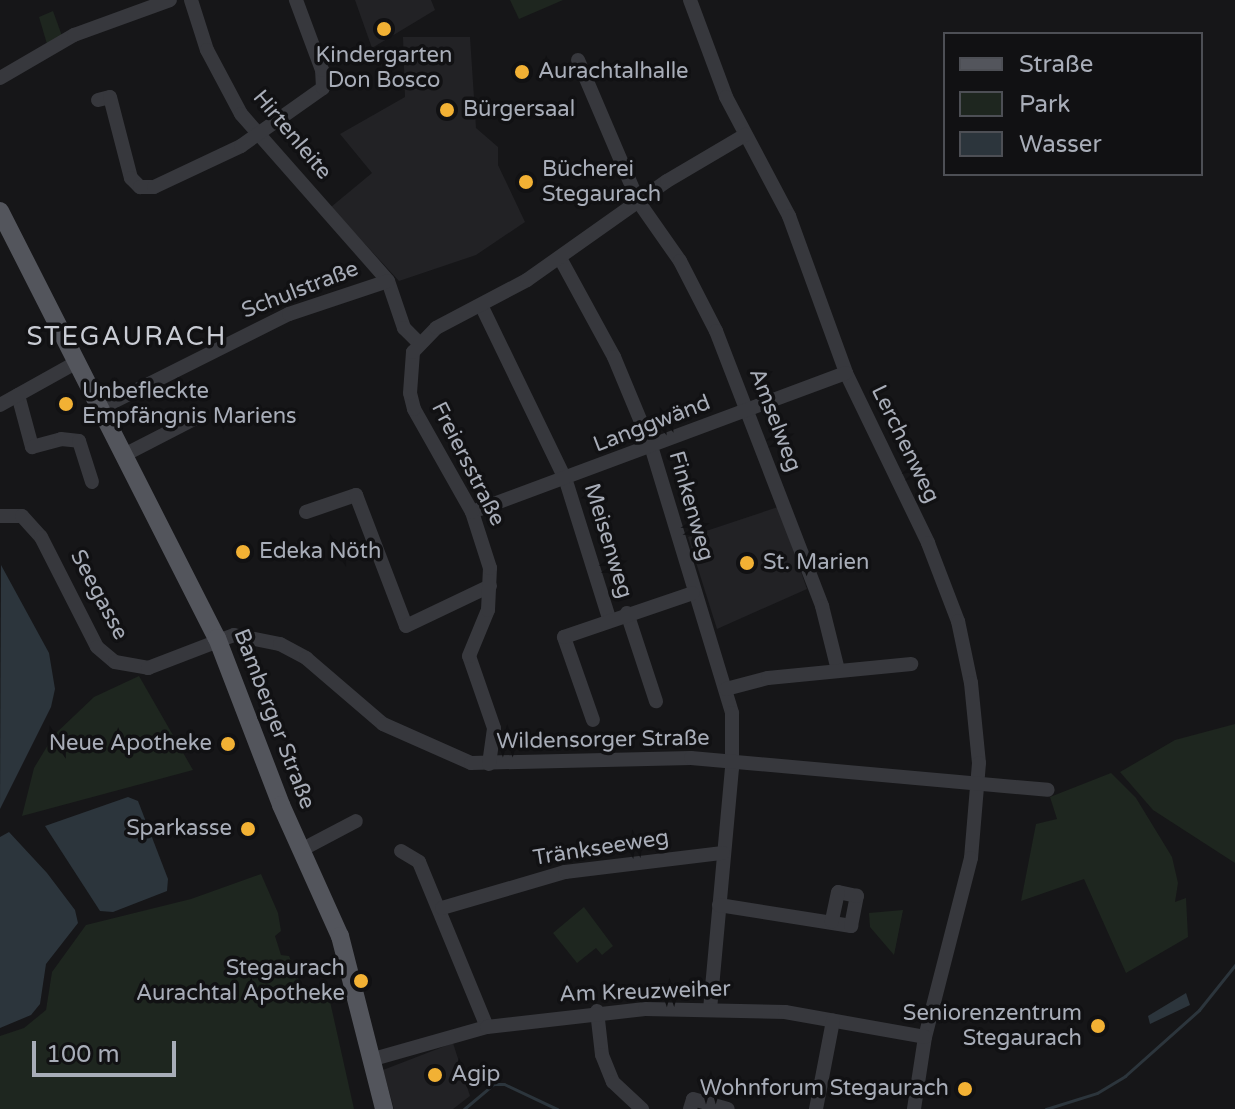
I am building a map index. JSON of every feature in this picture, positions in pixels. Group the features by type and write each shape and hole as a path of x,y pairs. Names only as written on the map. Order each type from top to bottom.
{"main road":[{"name":"Bamberger Straße","path":"0,211 217,638 301,850 340,936 384,1109"}],"street":[{"path":"0,78 74,35 170,0"},
{"name":"Hirtenleite","path":"191,0 216,71 258,135 388,281"},
{"path":"98,100 110,97 131,178 146,188 258,135 323,88 322,70 296,0"},
{"name":"Lerchenweg","path":"690,0 745,135 789,216 846,373 928,543 958,621 977,714 978,784 971,858 925,1037 914,1109"},
{"name":"Amselweg","path":"578,60 638,201 701,303 748,412 822,606 838,670"},
{"path":"388,281 404,328 418,342 560,258 638,201 745,135"},
{"name":"Finkenweg","path":"560,258 614,357 651,446 693,593 726,689 733,762 710,1009"},
{"name":"Schulstraße","path":"101,408 289,314 388,281"},
{"name":"Meisenweg","path":"481,305 566,481 609,618"},
{"name":"Freiersstraße","path":"418,342 410,369 414,409 472,512 483,538 490,586 488,610 469,656 494,728 489,764"},
{"path":"0,405 77,362"},
{"name":"Langgwänd","path":"472,512 566,481 846,373"},
{"path":"18,395 32,447 61,439 79,441 92,482"},
{"path":"126,454 196,418"},
{"path":"306,512 356,495 406,626 490,586"},
{"name":"Seegasse","path":"0,516 22,516 41,537 97,647 115,662 148,668 217,638"},
{"path":"593,720 564,637 609,618 693,593"},
{"path":"627,613 656,701"},
{"name":"Wildensorger Straße","path":"217,638 234,635 280,644 306,658 383,724 444,755 489,764 733,762 978,784"},
{"path":"726,689 838,670 911,664"},
{"path":"978,784 1048,790"},
{"path":"301,850 356,821"},
{"path":"401,851 419,862 442,908 487,1027"},
{"name":"Tränkseeweg","path":"442,908 565,872 723,853"},
{"path":"719,905 832,921"},
{"name":"Am Kreuzweiher","path":"370,1060 487,1027 597,1011 710,1009 785,1012 925,1037"},
{"path":"597,1011 602,1055 613,1082 642,1109"},
{"path":"816,1109 833,1021"},
{"path":"690,1109 693,1099 728,1109"}],"shaded area":[{"name":"Kindergarten Don Bosco","path":"355,0 431,0 435,10 372,48"},
{"path":"403,37 470,37 476,128 498,147 498,165 525,222 476,255 399,281 331,207 372,173 340,134 405,97"},
{"name":"St. Marien","path":"778,507 807,589 717,629 688,537"},
{"path":"453,1043 470,1096 453,1109 394,1109 383,1070"}],"green space":[{"path":"510,0 563,0 519,19"},
{"path":"53,11 62,36 47,44 39,17"},
{"path":"139,676 193,770 22,816 34,768 54,735 94,697"},
{"path":"1235,724 1235,863 1153,810 1120,772 1175,740"},
{"path":"1111,773 1136,798 1172,857 1178,883 1175,902 1186,898 1188,937 1126,973 1084,879 1021,901 1036,824 1057,819 1050,797"},
{"path":"261,874 278,913 281,931 275,936 281,955 289,956 305,995 327,988 354,1109 0,1109 0,1036 24,1028 46,1010 52,972 86,925 191,899"},
{"path":"584,907 613,946 602,955 596,948 577,963 553,933"},
{"path":"903,910 894,955 870,927 869,913"}],"water":[{"path":"1,565 49,653 55,689 51,707 0,809"},
{"path":"128,797 138,801 168,879 167,891 113,912 100,911 45,826"},
{"path":"9,832 47,873 75,910 78,923 46,964 40,1004 31,1015 0,1028 0,837"},
{"path":"1186,993 1190,1005 1150,1024 1148,1016"}],"waterway":[{"path":"1046,1109 1097,1093 1125,1076 1199,1010 1235,965"},
{"path":"464,1109 494,1084 504,1084 557,1109"}],"place":[{"name":"Kindergarten Don Bosco","path":"384,29"},
{"name":"Aurachtalhalle","path":"522,72"},
{"name":"Bürgersaal","path":"447,110"},
{"name":"Bücherei Stegaurach","path":"526,182"},
{"name":"Unbefleckte Empfängnis Mariens","path":"66,404"},
{"name":"Edeka Nöth","path":"243,552"},
{"name":"St. Marien","path":"747,563"},
{"name":"Neue Apotheke","path":"228,744"},
{"name":"Sparkasse","path":"248,829"},
{"name":"Stegaurach Aurachtal Apotheke","path":"361,981"},
{"name":"Seniorenzentrum Stegaurach","path":"1098,1026"},
{"name":"Agip","path":"435,1075"},
{"name":"Wohnforum Stegaurach","path":"965,1089"}],"district":[{"name":"STEGAURACH","path":"127,337"}]}
